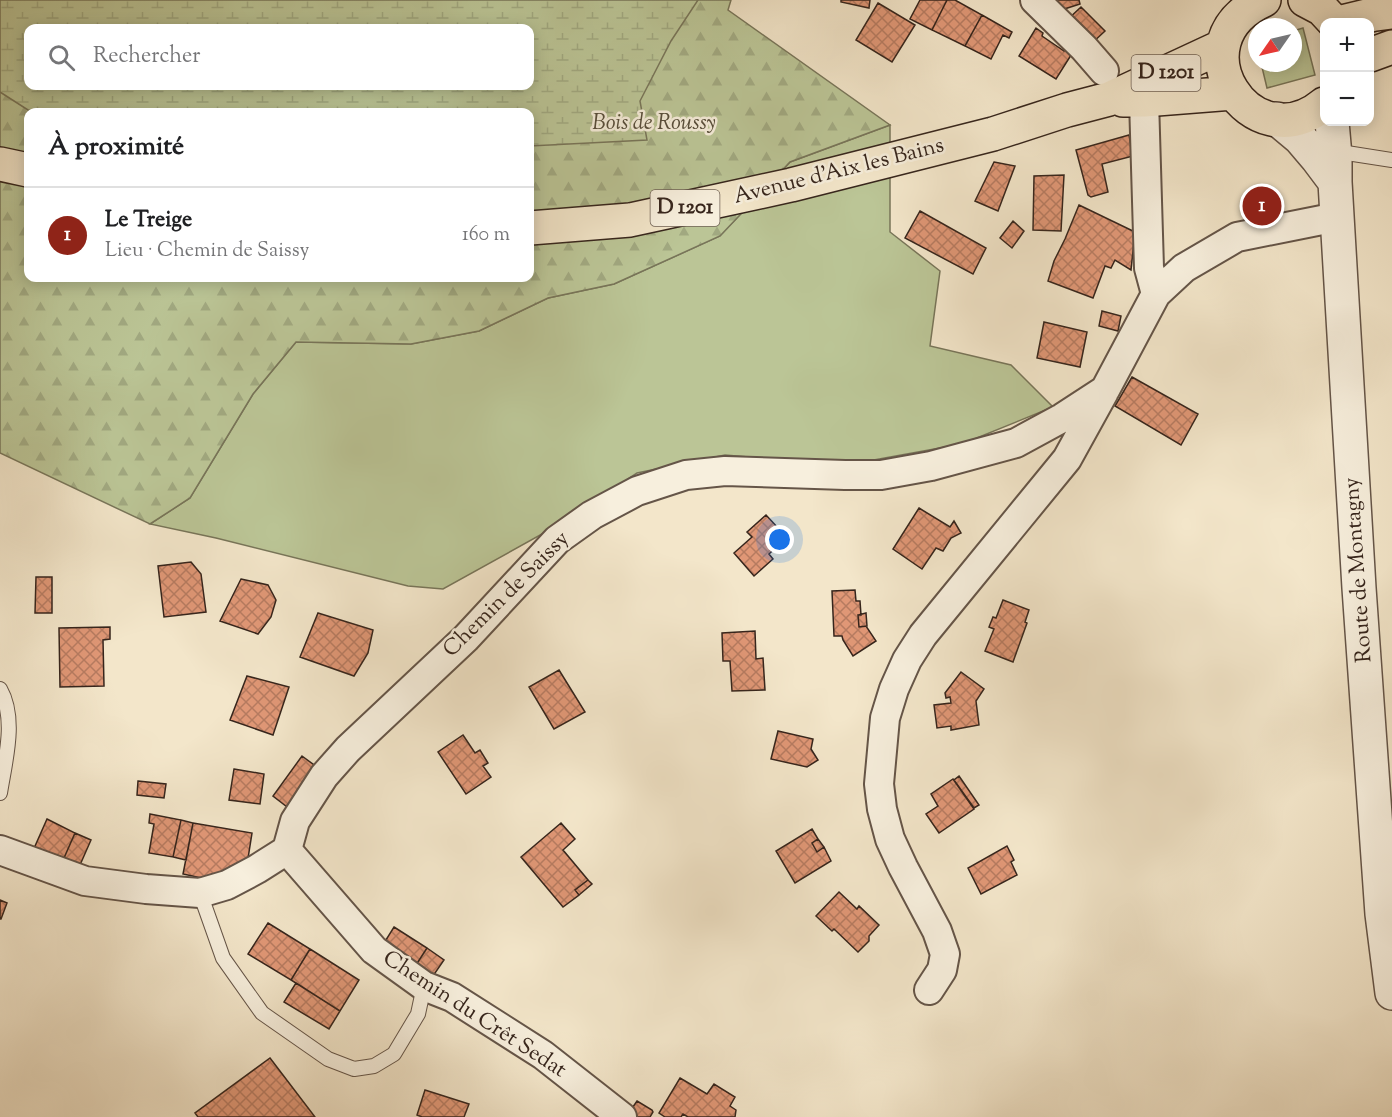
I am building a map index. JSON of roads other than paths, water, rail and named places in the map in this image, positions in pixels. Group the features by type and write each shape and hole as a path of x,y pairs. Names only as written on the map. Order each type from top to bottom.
{"main road":[{"path":"1305,0 1322,9 1330,18"},
{"path":"1253,3 1238,16 1223,46 1222,62 1233,93 1245,106 1260,115 1276,119 1296,119 1315,112 1320,108"},
{"path":"1358,18 1392,12"},
{"name":"D 1201","path":"1107,85 1223,46"},
{"path":"1374,54 1392,47"},
{"name":"D 1201","path":"1107,85 1144,100 1233,93"},
{"name":"Avenue d'Aix les Bains","path":"534,228 630,220 791,185 993,134 1067,110 1107,85"},
{"path":"0,164 24,169"}],"street":[{"path":"1035,0 1084,48 1107,85"},
{"path":"1144,100 1149,268 1156,294"},
{"path":"1276,119 1300,138 1317,158 1334,151"},
{"name":"Route de Montagny","path":"1334,151 1359,588 1382,914 1392,993"},
{"name":"Chemin de Saissy","path":"287,850 295,821 324,776 340,758 466,638 557,540 592,515 637,491 686,475 725,471 881,475 931,466 1016,443 1062,418 1105,390 1156,294 1184,268 1237,237 1337,217"},
{"path":"929,990 942,970 945,954 937,931 890,839 882,809 879,784 885,718 894,689 907,660 923,635 1067,459 1105,390"},
{"path":"0,850 85,881 147,889 200,892 227,885 287,850"},
{"name":"Chemin du Crêt Sedat","path":"287,850 374,950 424,986 452,997 543,1055 622,1117"}],"lane":[{"path":"1334,151 1392,160"},
{"path":"0,689 10,724 0,793"},
{"path":"200,892 223,958 262,1013 328,1059 354,1069 374,1066 394,1054 418,1014 424,986"}],"place":[{"name":"Le Treige","path":"1262,206"}],"park label":[{"name":"Bois de Roussy","path":"654,124"}]}
